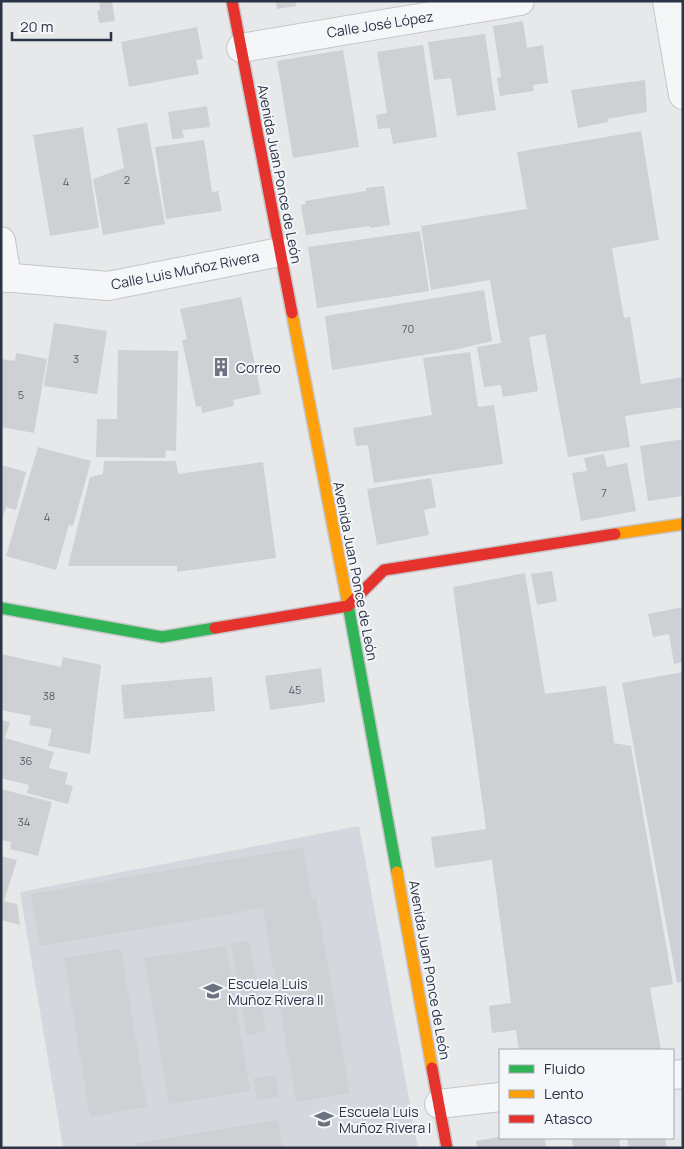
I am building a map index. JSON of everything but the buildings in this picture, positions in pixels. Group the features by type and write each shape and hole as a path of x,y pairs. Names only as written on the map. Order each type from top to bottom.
{"main road":[{"name":"Avenida Juan Ponce de León","path":"232,1 348,606 447,1148"},
{"path":"1,608 162,637 348,606 384,570 683,524"}],"street":[{"name":"Calle José López","path":"240,48 520,1"},
{"path":"666,1 683,95"},
{"path":"1,242 4,278"},
{"name":"Calle Luis Muñoz Rivera","path":"4,278 108,286 280,252"},
{"path":"439,1104 499,1097"}],"shaded area":[{"name":"Escuela Luis Muñoz Rivera II","path":"359,826 418,1148 63,1148 20,892"}],"traffic: fast":[{"path":"347,599 397,872"},
{"path":"1,608 162,637 215,628"}],"traffic: slow":[{"path":"292,313 347,599"},
{"path":"615,534 683,524"},
{"path":"397,872 432,1068"}],"traffic: jam":[{"path":"232,1 292,313"},
{"path":"215,628 348,606 384,570 615,534"},
{"path":"432,1068 447,1148"}],"place":[{"name":"Correo","path":"221,367"},
{"name":"Escuela Luis Muñoz Rivera II","path":"213,991"},
{"name":"Escuela Luis Muñoz Rivera I","path":"324,1119"}]}
